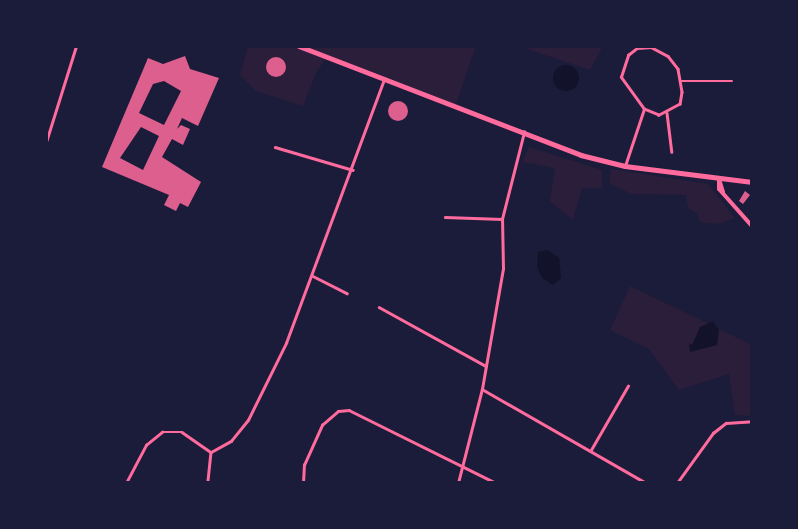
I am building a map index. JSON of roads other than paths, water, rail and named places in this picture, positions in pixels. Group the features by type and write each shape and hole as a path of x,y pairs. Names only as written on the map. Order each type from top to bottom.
{"highway":[{"path":"299,46 524,132 625,166 752,182"}],"main road":[{"path":"719,179 723,192 752,226"}],"street":[{"path":"46,142 76,46"},
{"path":"651,47 668,56 681,81 680,104 667,113 644,109 621,77 621,66 637,48 651,47"},
{"path":"211,452 231,441 248,420 313,276 354,170 384,79"},
{"path":"681,81 732,81"},
{"path":"625,166 644,109"},
{"path":"667,113 672,152"},
{"path":"458,483 464,468 482,389 503,269 502,219 524,132"},
{"path":"275,147 354,170"},
{"path":"445,217 502,219"},
{"path":"313,276 347,292"},
{"path":"380,307 486,366"},
{"path":"591,450 628,386"},
{"path":"482,389 646,483"},
{"path":"303,483 304,465 322,425 338,411 349,410 496,483"},
{"path":"677,483 714,433 726,423 752,421"},
{"path":"126,483 146,444 162,432 182,432 211,452"},
{"path":"208,483 211,452"}]}
